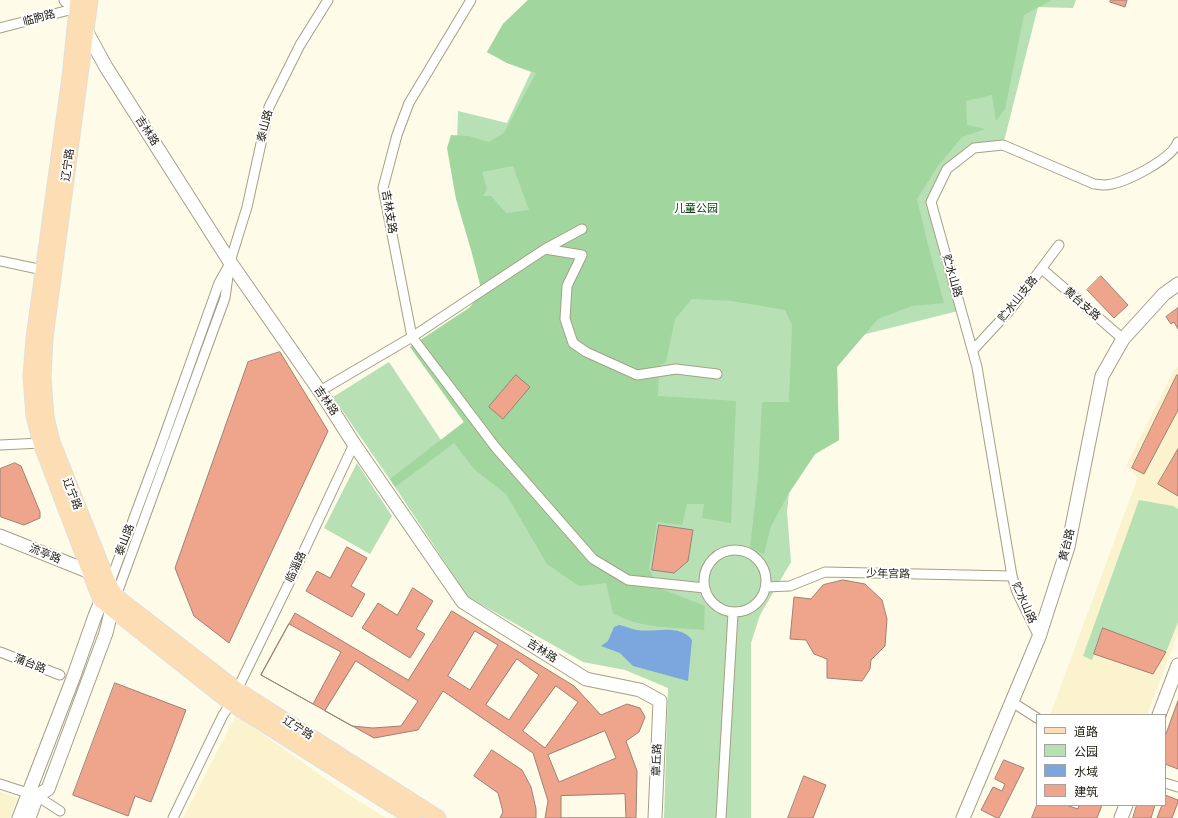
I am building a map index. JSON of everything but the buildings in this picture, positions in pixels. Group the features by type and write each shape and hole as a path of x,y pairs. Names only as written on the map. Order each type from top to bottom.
{"main road":[{"name":"辽宁路","path":"90,0 45,338 43,378 46,417 52,442 110,597"},
{"name":"辽宁路","path":"73,2 68,84 34,338 31,376 34,416 41,443 90,572 110,597 234,696 413,818"},
{"name":"辽宁路","path":"234,696 438,818"}],"street":[{"name":"泰山路","path":"19,818 33,795 225,298 230,262 247,207 269,107 300,45 328,0"},
{"name":"吉林支路","path":"412,337 383,188 396,135 409,103 471,0"},
{"name":"吉林路","path":"73,2 86,32 106,67 230,262 320,391 354,444 463,602 586,679 640,690 660,701"},
{"name":"临朐路","path":"0,28 73,2"},
{"name":"贮水山路","path":"1039,637 1017,592 1012,576 978,367 931,202 947,169 974,148 1003,145 1094,184 1105,185 1137,175 1161,161 1177,146 1178,142"},
{"path":"320,391 412,337 545,249 582,229"},
{"name":"贮水山支路","path":"973,350 1011,309 1059,245"},
{"path":"545,249 582,256 567,286 565,319 573,342 577,346 586,352 637,375 676,370 717,374"},
{"path":"0,262 43,270"},
{"name":"黄台支路","path":"1042,268 1123,339"},
{"name":"黄台路","path":"963,818 1039,637 1068,547 1102,376 1123,339 1164,294 1178,284"},
{"path":"412,337 496,448 593,559 628,580 704,588"},
{"path":"0,445 41,443"},
{"name":"临淄路","path":"173,818 289,583 354,444"},
{"name":"流亭路","path":"0,536 90,572"},
{"path":"730,550 749,553 758,559 764,567 766,587 760,600 751,609 733,613 723,610 708,598 704,588 706,568 720,553 730,550"},
{"name":"少年宫路","path":"766,587 790,586 825,572 1012,576"},
{"path":"721,818 733,613"},
{"name":"蒲台路","path":"0,652 60,675"},
{"path":"1159,714 1178,665"},
{"name":"章丘路","path":"655,818 660,701"},
{"path":"1012,702 1036,717"},
{"path":"1166,783 1178,787"},
{"path":"0,784 33,795 60,811"},
{"name":"泰山路","path":"29,818 33,795"},
{"path":"1121,818 1126,806"}],"shaded area":[{"path":"1178,367 1178,633 1147,714 1050,714 1138,477 1126,466 1174,370"},
{"path":"236,715 337,787 386,818 183,818"},
{"path":"0,792 18,798 10,818 0,818"}],"green space":[{"name":"儿童公园","path":"528,0 1076,0 1073,8 1038,7 1003,145 974,148 947,169 931,202 962,310 862,335 837,367 839,440 815,454 789,493 787,512 791,562 760,615 751,643 751,818 664,818 668,688 625,670 583,662 468,597 333,397 389,362 441,440 464,422 410,347 490,294 456,174 458,111 507,123 531,72 507,63 487,52 503,24"},
{"name":"儿童公园","path":"528,0 1052,0 1024,15 1005,109 996,121 992,95 966,101 967,125 985,129 962,137 938,166 917,199 944,303 912,306 878,319 837,367 839,440 815,454 789,493 771,526 764,554 750,548 758,478 762,402 789,402 792,325 785,310 732,301 692,299 675,319 666,362 659,366 658,396 736,401 731,523 702,518 704,504 687,504 682,525 657,522 649,569 659,588 705,606 704,630 646,625 623,618 613,613 606,583 579,586 547,564 506,494 475,470 454,443 395,487 390,479 464,422 410,347 469,308 482,292 456,199 447,148 451,135 469,136 489,142 504,133 536,73 507,63 487,52 503,24","holes":["513,166 529,210 506,213 491,196 483,196 487,189 482,172"]},
{"path":"357,463 392,516 370,554 324,528"},
{"path":"1139,500 1173,506 1178,509 1178,622 1166,652 1103,628 1092,660 1083,656"}],"water":[{"path":"619,625 644,631 674,630 687,635 692,640 688,681 633,666 620,653 601,646 608,641 614,627"}]}
